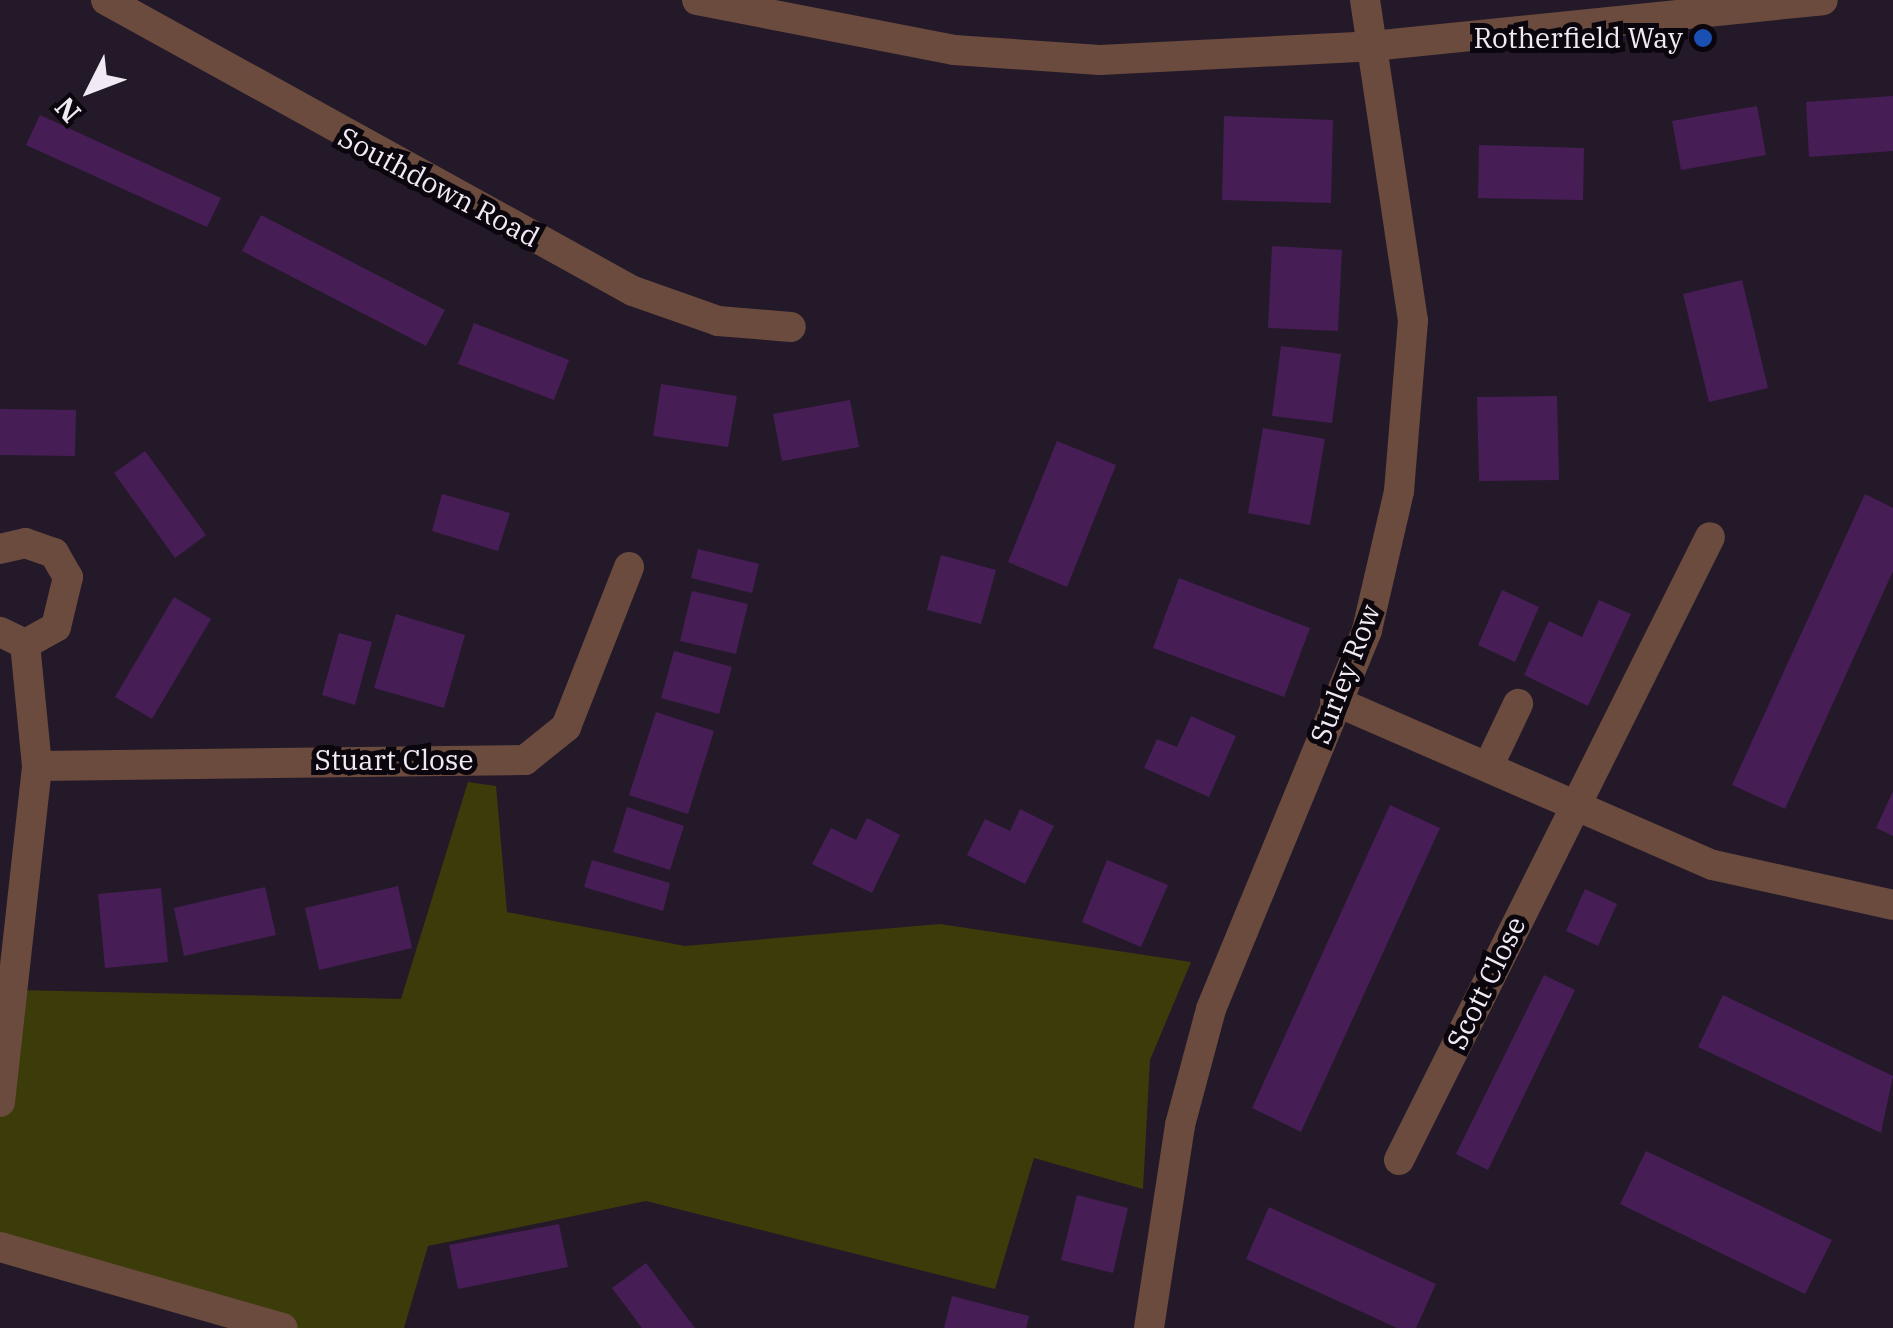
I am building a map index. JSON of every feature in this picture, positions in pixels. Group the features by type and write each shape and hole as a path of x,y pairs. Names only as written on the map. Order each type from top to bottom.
{"street":[{"name":"Southdown Road","path":"106,0 634,291 718,322 791,327"},
{"path":"698,0 936,48 1100,60 1372,46 1823,0"},
{"name":"Surley Row","path":"1148,1328 1180,1124 1211,1009 1367,630 1412,397 1413,320 1365,0"},
{"name":"Scott Close","path":"1399,1160 1710,537"},
{"path":"0,549 25,543 54,553 68,578 56,628 12,638 37,766 0,1102"},
{"name":"Stuart Close","path":"37,766 526,760 566,727 629,567"},
{"path":"1335,701 1712,865 1893,905"},
{"path":"1488,767 1518,704"},
{"path":"0,1246 282,1328"}],"shaded area":[{"path":"468,782 496,786 507,912 685,946 940,924 1191,962 1150,1060 1143,1189 1034,1158 995,1289 646,1201 428,1246 404,1328 269,1328 0,1248 0,1102 18,990 401,999"}],"building":[{"path":"1893,96 1893,151 1809,157 1806,102"},
{"path":"1757,106 1766,155 1681,170 1672,121"},
{"path":"40,115 221,198 207,227 26,145"},
{"path":"1224,116 1333,120 1331,203 1222,200"},
{"path":"1479,145 1584,148 1583,200 1478,198"},
{"path":"261,215 445,310 426,346 242,251"},
{"path":"1272,246 1342,250 1338,331 1268,328"},
{"path":"1742,280 1768,388 1709,402 1683,294"},
{"path":"474,323 569,360 554,400 458,364"},
{"path":"1281,346 1341,354 1332,423 1272,416"},
{"path":"661,384 737,396 728,447 653,436"},
{"path":"1557,396 1559,480 1479,481 1477,397"},
{"path":"850,400 859,447 782,461 773,414"},
{"path":"0,409 76,410 75,456 0,455"},
{"path":"1263,428 1325,439 1310,525 1248,513"},
{"path":"1057,441 1116,465 1067,587 1008,562"},
{"path":"145,451 206,535 175,558 114,473"},
{"path":"442,494 510,513 498,551 432,531"},
{"path":"1865,494 1893,508 1893,571 1785,809 1732,785"},
{"path":"698,549 759,564 752,593 691,578"},
{"path":"941,555 996,570 981,624 927,610"},
{"path":"1179,578 1310,628 1284,697 1153,648"},
{"path":"1502,590 1539,607 1515,662 1478,645"},
{"path":"692,591 748,604 736,654 680,641"},
{"path":"174,597 211,619 152,719 115,697"},
{"path":"1599,600 1631,614 1588,706 1524,675 1549,621 1582,637"},
{"path":"396,614 465,635 444,708 374,688"},
{"path":"339,633 372,642 355,705 322,695"},
{"path":"674,651 732,667 719,714 661,698"},
{"path":"656,712 714,731 688,814 629,795"},
{"path":"1191,716 1236,736 1209,797 1144,768 1157,739 1177,747"},
{"path":"1893,791 1893,836 1876,828"},
{"path":"1390,805 1440,828 1301,1132 1252,1108"},
{"path":"627,807 684,826 670,870 613,852"},
{"path":"1020,809 1054,826 1025,884 967,855 985,819 1010,831"},
{"path":"867,818 900,835 872,893 812,864 831,828 856,840"},
{"path":"592,860 670,883 663,911 584,887"},
{"path":"1107,860 1168,885 1141,947 1082,922"},
{"path":"398,886 412,948 319,970 305,908"},
{"path":"265,887 276,935 184,956 174,908"},
{"path":"161,888 168,962 105,968 98,894"},
{"path":"1585,889 1617,904 1598,946 1566,931"},
{"path":"1544,975 1575,990 1488,1170 1456,1154"},
{"path":"1723,995 1893,1076 1881,1133 1698,1047"},
{"path":"1646,1151 1832,1240 1805,1294 1620,1204"},
{"path":"1077,1195 1128,1208 1113,1273 1061,1260"},
{"path":"1269,1207 1436,1284 1416,1328 1397,1328 1246,1259"},
{"path":"559,1224 568,1267 458,1289 449,1245"},
{"path":"646,1263 695,1328 642,1328 612,1288"},
{"path":"952,1296 1029,1316 1026,1328 944,1328"}],"place":[{"name":"Rotherfield Way","path":"1703,38"}]}
